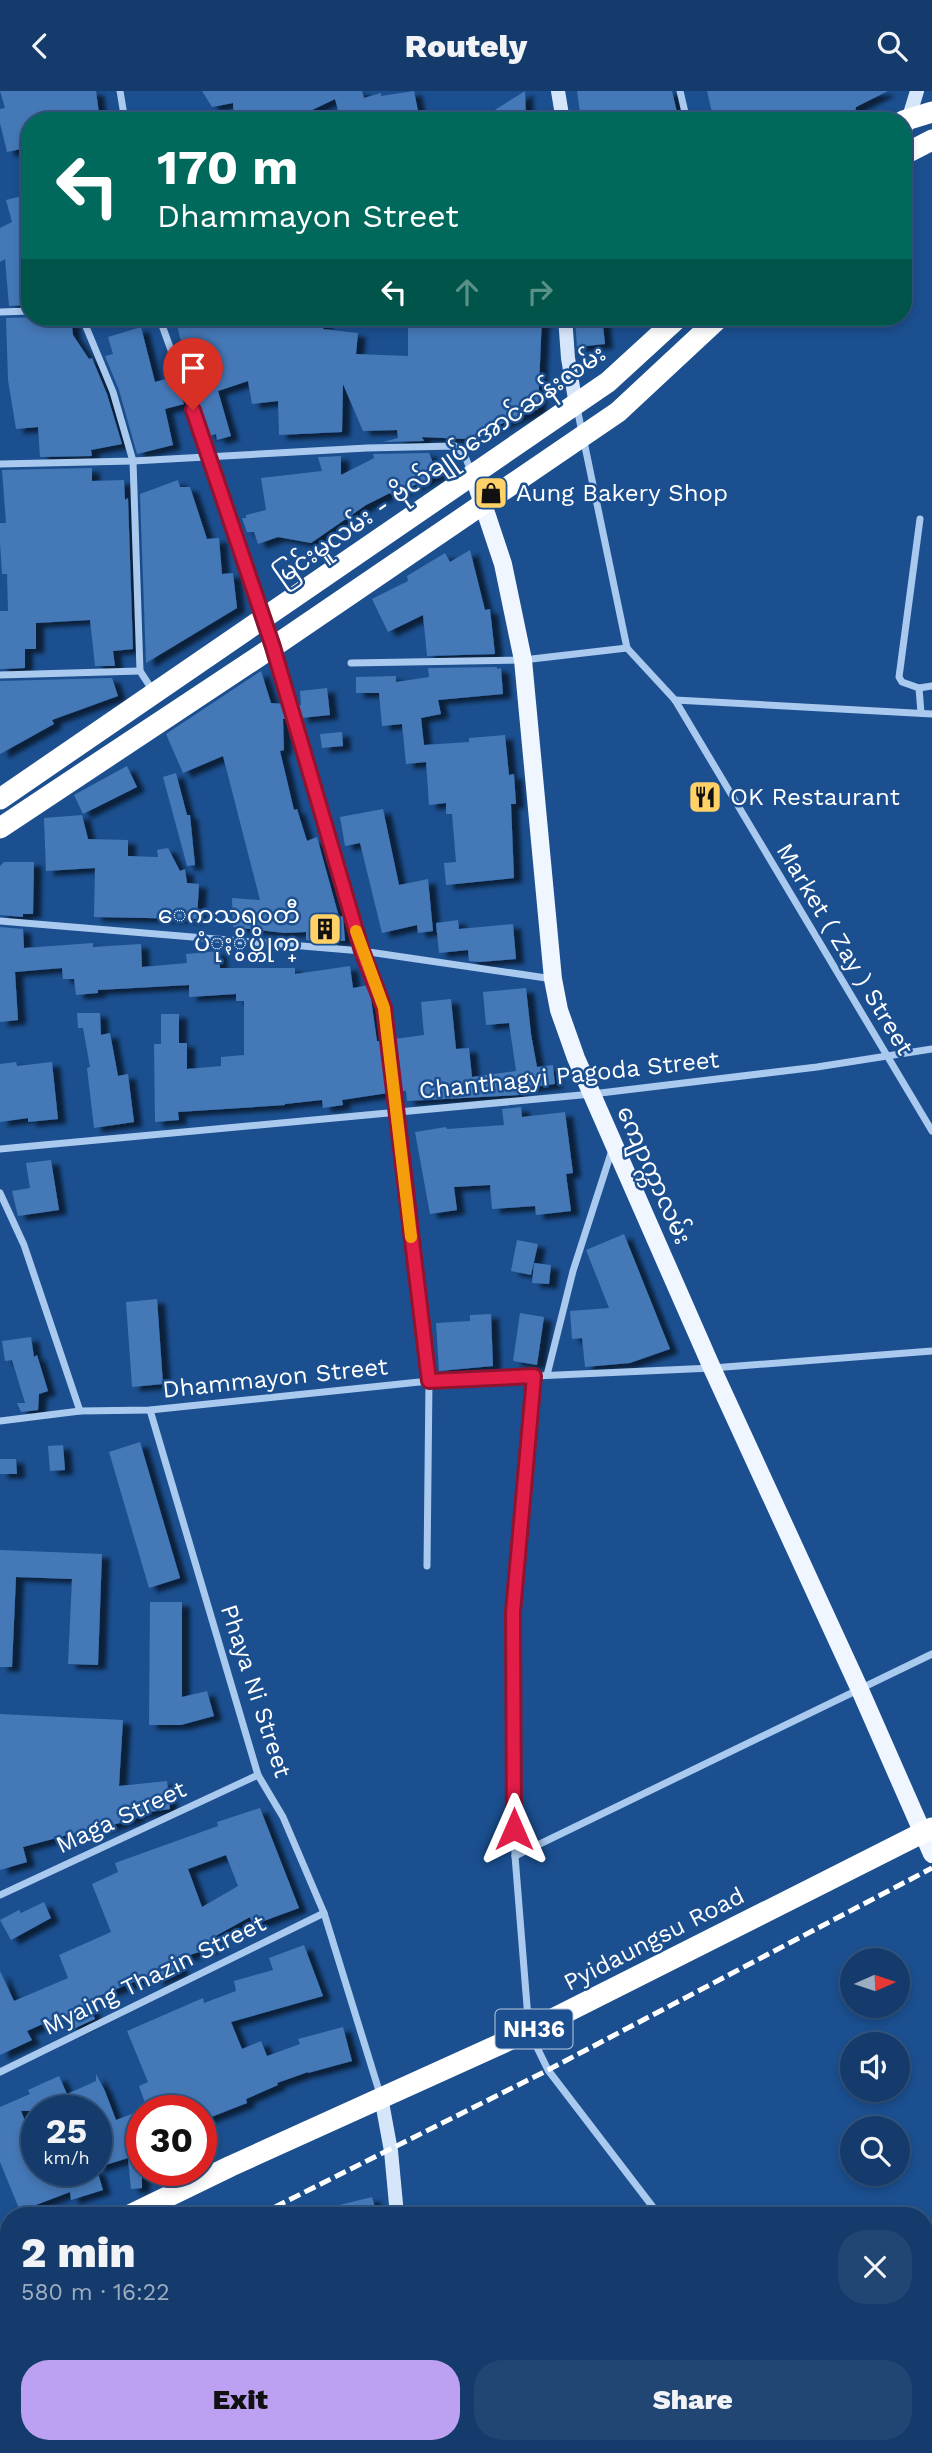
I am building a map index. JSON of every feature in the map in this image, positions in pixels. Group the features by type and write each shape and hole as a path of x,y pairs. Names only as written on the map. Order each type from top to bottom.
{"highway":[{"path":"912,122 932,112"},
{"path":"912,150 932,140"},
{"name":"မြင်းမူလမ်း - ဗိုလ်ချုပ်အောင်ဆန်းလမ်း","path":"0,799 608,382 669,326"},
{"path":"0,828 273,647 618,412 710,326"},
{"name":"Pyidaungsu Road","path":"146,2207 380,2097 529,2031 927,1831"}],"main road":[{"name":"ကျောက္ကာလမ်း","path":"473,474 503,564 523,660 553,979 559,1010 576,1058 712,1368 927,1831 932,1854"}],"street":[{"path":"120,91 124,112"},
{"path":"558,91 562,112"},
{"path":"680,91 685,112"},
{"path":"910,112 917,91"},
{"path":"0,312 21,311"},
{"path":"86,326 113,392 133,461 140,671 155,694"},
{"path":"162,326 211,457 273,647 362,951 384,1008 429,1381 427,1566"},
{"path":"351,663 523,660 626,648 576,404 566,326"},
{"path":"0,464 133,461 455,446 464,454 473,474"},
{"path":"920,519 899,677 902,682 919,688 932,686"},
{"name":"Market ( Zay ) Street","path":"626,648 675,700 932,1131"},
{"path":"0,675 140,671"},
{"path":"919,688 921,713"},
{"path":"675,700 932,714"},
{"path":"0,921 362,951 553,979"},
{"name":"Chanthagyi Pagoda Street","path":"0,1149 592,1094 817,1067 932,1049"},
{"path":"547,1375 573,1271 614,1143"},
{"path":"0,1193 24,1245 80,1411"},
{"name":"Dhammayon Street","path":"0,1421 80,1411 150,1410 429,1381 712,1368 932,1351"},
{"path":"534,1376 513,1612 515,1856 529,2031 548,2070 653,2207"},
{"name":"Phaya Ni Street","path":"150,1410 258,1775 283,1817 324,1913 380,2097"},
{"path":"515,1856 932,1654"},
{"name":"Maga Street","path":"0,1895 258,1775"},
{"name":"Myaing Thazin Street","path":"0,2072 324,1913"},
{"path":"380,2097 391,2151 396,2207"}],"building":[{"path":"0,91 96,91 99,112 21,112 21,149 7,152 0,123 0,109 5,108"},
{"path":"202,91 362,91 364,98 381,93 381,96 414,91 418,112 339,112 335,99 308,112 234,112 233,103 212,107"},
{"path":"525,91 526,112 491,112"},
{"path":"577,91 672,91 677,112 580,112"},
{"path":"707,91 888,91 856,107 855,112 712,112"},
{"path":"21,196 21,305 9,306 5,259 0,262 0,228 12,222 6,200"},
{"path":"6,318 21,318 21,326 72,326 73,335 89,359 92,358 107,394 122,444 91,450 92,456 40,457 38,427 16,429 8,380"},
{"path":"177,326 324,326 323,329 358,333 356,354 408,356 408,326 542,326 538,409 464,439 422,437 424,441 383,442 398,438 397,430 363,431 343,384 342,432 279,435 278,401 252,404 248,381 218,391 231,436 217,440 216,434 208,436 198,401 186,374 188,370"},
{"path":"576,326 603,326 605,344 577,347"},
{"path":"141,327 155,382 174,377 184,404 165,409 173,445 137,454 119,390 105,356 113,354 108,337"},
{"path":"429,453 438,475 366,505 311,543 278,537 258,544 254,532 247,532 242,518 266,510 261,478 322,471 318,457 341,456 341,475 374,458 373,454"},
{"path":"92,468 92,481 124,480 125,500 128,498 133,649 113,651 115,666 95,666 90,620 36,623 36,649 25,649 25,668 0,669 0,611 8,611 7,574 2,574 0,542 0,523 6,523 2,470"},
{"path":"178,480 180,487 190,487 207,539 219,538 222,574 233,573 237,608 146,663 140,494"},
{"path":"470,550 485,610 490,609 495,654 427,656 423,615 388,632 372,599 408,581 407,576 445,553 450,562"},
{"path":"428,668 501,668 503,694 438,700 441,714 421,718 424,745 469,742 469,738 505,735 509,775 514,774 516,804 511,804 514,878 446,885 444,863 456,862 452,814 446,814 446,803 429,805 426,762 406,764 402,724 382,726 379,693 356,693 356,677 396,676 396,682 429,677"},
{"path":"261,671 271,703 284,704 288,719 283,719 284,750 280,751 294,810 297,809 307,841 317,837 339,917 343,916 345,941 306,940 306,932 284,933 233,927 232,898 260,900 223,756 183,773 166,734"},
{"path":"112,678 118,696 52,720 54,724 0,754 0,681"},
{"path":"327,688 330,715 301,718 297,705 301,705 300,691"},
{"path":"342,732 343,746 322,748 320,734"},
{"path":"127,766 137,787 83,814 74,795"},
{"path":"176,773 187,815 190,815 195,865 187,866 163,777"},
{"path":"383,809 399,885 428,879 433,931 418,933 417,925 382,933 360,843 345,846 340,817"},
{"path":"82,815 88,839 128,840 128,856 158,857 157,850 168,848 180,871 185,869 187,883 199,884 197,919 94,917 95,868 46,871 44,818"},
{"path":"4,862 34,862 33,914 23,914 23,917 0,915 0,866"},
{"path":"458,920 459,929 513,924 516,959 480,962 469,961 468,950 439,953 436,923"},
{"path":"0,927 23,929 24,948 93,943 93,947 141,944 142,967 187,963 186,954 219,951 220,968 295,968 295,974 350,966 353,988 369,985 377,1041 382,1041 388,1093 342,1100 343,1105 323,1108 322,1100 178,1112 179,1120 155,1122 154,1044 161,1044 161,1014 179,1014 179,1043 187,1043 187,1069 221,1066 221,1057 244,1055 244,1001 236,1001 236,994 189,997 189,985 98,990 98,993 76,995 74,979 63,979 62,968 15,972 18,1020 0,1022"},
{"path":"526,988 537,1067 553,1065 555,1084 518,1089 519,1095 407,1101 406,1091 400,1091 394,1039 424,1035 421,1002 451,999 456,1049 469,1048 472,1077 516,1071 509,1023 486,1025 483,992"},
{"path":"77,1013 100,1013 101,1035 110,1033 118,1076 128,1074 134,1122 94,1128 87,1068 90,1067 83,1028 78,1028"},
{"path":"16,1062 17,1066 52,1062 58,1119 28,1122 28,1118 0,1122 0,1064"},
{"path":"521,1107 522,1117 565,1112 573,1173 566,1174 571,1211 536,1215 535,1206 492,1209 490,1185 454,1187 457,1210 430,1214 415,1132 446,1127 504,1125 502,1109"},
{"path":"51,1160 59,1210 18,1216 12,1191 30,1188 26,1163"},
{"path":"624,1234 670,1349 630,1363 585,1367 582,1338 572,1339 570,1311 609,1308 586,1250"},
{"path":"517,1240 538,1244 531,1275 511,1271"},
{"path":"534,1263 551,1265 549,1284 532,1283"},
{"path":"157,1299 163,1384 132,1387 126,1302"},
{"path":"520,1313 544,1317 537,1365 513,1361"},
{"path":"491,1314 493,1366 439,1371 436,1323 470,1321 470,1315"},
{"path":"31,1337 34,1357 37,1355 48,1391 39,1394 38,1410 21,1412 17,1403 25,1403 12,1360 5,1361 2,1341"},
{"path":"140,1442 180,1578 149,1588 109,1452"},
{"path":"63,1445 65,1470 50,1471 48,1446"},
{"path":"0,1459 16,1459 17,1474 0,1474"},
{"path":"0,1550 102,1554 98,1665 68,1664 72,1579 16,1577 12,1667 0,1667"},
{"path":"150,1602 182,1602 182,1697 207,1691 214,1716 181,1725 149,1725"},
{"path":"0,1714 123,1720 119,1786 167,1781 170,1809 136,1814 137,1818 75,1836 75,1833 23,1847 27,1862 0,1870"},
{"path":"260,1808 299,1908 253,1925 250,1917 212,1938 215,1947 177,1959 181,1971 156,1981 153,1974 87,2001 95,2019 71,2030 65,2014 27,2031 32,2040 0,2055 0,1971 14,2001 68,1978 59,1955 111,1932 92,1884 118,1872 115,1863 218,1826 217,1822","holes":["226,1855 238,1886 202,1907 188,1869"]},
{"path":"44,1902 51,1918 11,1940 0,1920"},
{"path":"304,1945 323,1996 231,2022 242,2049 261,2041 267,2056 300,2044 298,2039 343,2027 352,2061 277,2083 278,2085 246,2099 247,2103 217,2115 217,2095 142,2095 139,2086 148,2082 127,2031 203,1998 204,2003 236,1991 234,1981 273,1970 269,1958"},
{"path":"96,2074 107,2095 28,2095 30,2094 28,2090 59,2076 67,2094 96,2081"},
{"path":"21,2098 21,2186 102,2186 103,2190 71,2200 70,2192 31,2207 18,2207 0,2162 0,2107"},
{"path":"112,2109 116,2120 126,2116 126,2159 112,2163"},
{"path":"372,2197 375,2207 331,2207"}],"railway":[{"path":"275,2207 548,2070 932,1868"}],"slow traffic":[{"path":"356,931 384,1008 411,1237"}],"place":[{"name":"Aung Bakery Shop","path":"491,493"},
{"name":"OK Restaurant","path":"705,797"},
{"name":"ေကသရ၀တီ ပံုႏွိပ္တိုက္","path":"325,929"}],"route":[{"path":"193,410 273,647 362,951 384,1008 429,1381 534,1376 513,1612 514,1829"}]}
